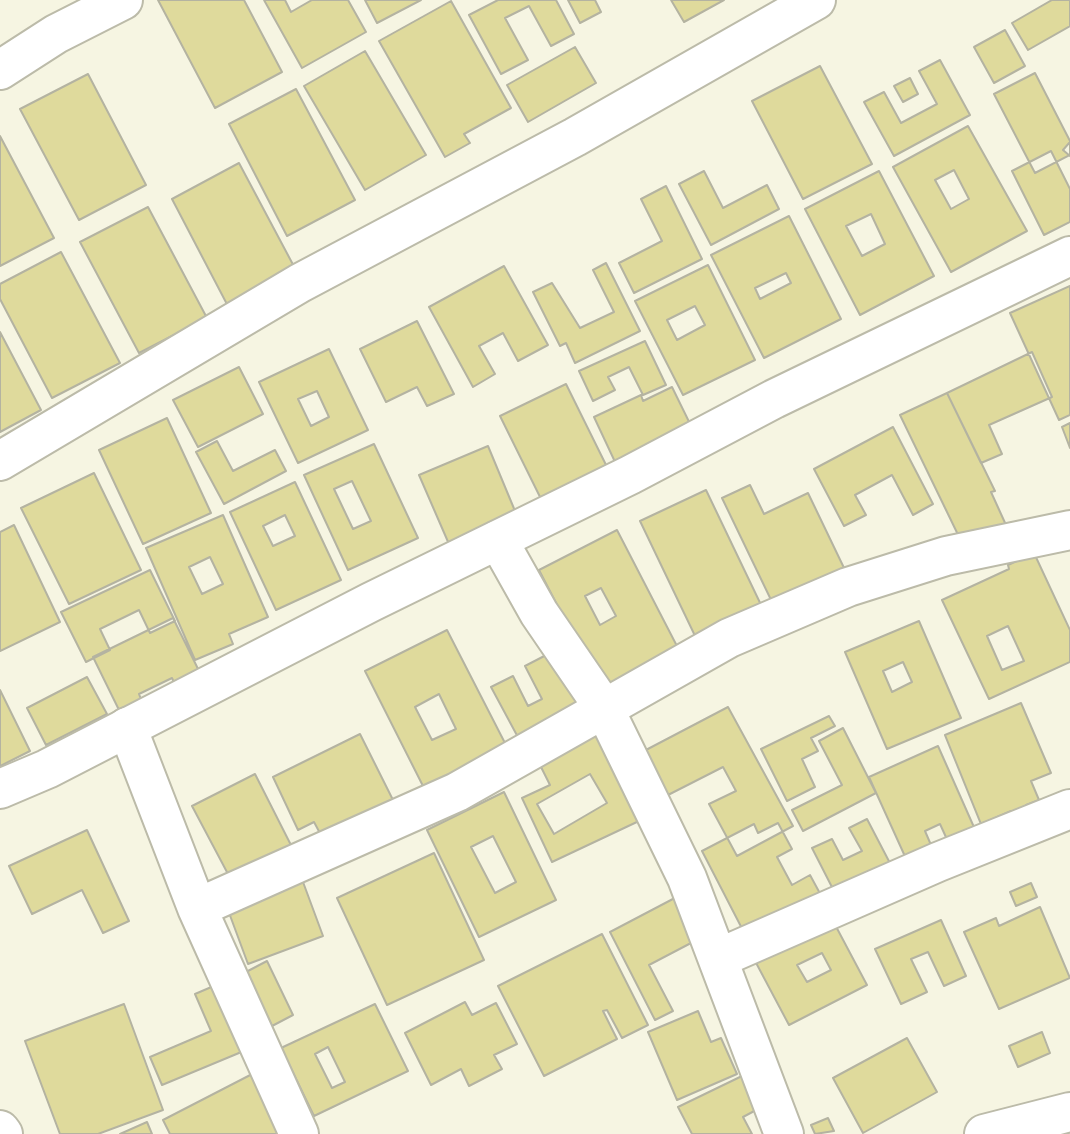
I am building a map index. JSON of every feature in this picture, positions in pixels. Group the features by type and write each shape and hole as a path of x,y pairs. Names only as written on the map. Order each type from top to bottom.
{"street":[{"path":"0,70 56,34 123,0"},
{"path":"0,461 300,283 575,137 816,0"},
{"path":"0,789 630,475 774,399 1070,256"},
{"path":"197,908 457,792 729,638 848,587 946,556 1070,530"},
{"path":"498,540 539,613 604,708 687,878 784,1134"},
{"path":"127,727 197,908 299,1134"},
{"path":"719,958 938,862 1070,809"},
{"path":"984,1134 1070,1112"}],"building":[{"path":"158,0 244,0 282,72 215,108"},
{"path":"264,0 285,0 291,12 312,0 348,0 366,32 302,68"},
{"path":"365,0 421,0 377,23"},
{"path":"498,0 556,0 574,34 551,46 529,6 505,18 528,60 501,74 469,15"},
{"path":"568,0 595,0 601,12 580,23"},
{"path":"671,0 724,0 684,22"},
{"path":"1052,0 1070,0 1070,26 1028,50 1012,23"},
{"path":"451,1 511,108 464,134 470,143 445,157 379,41"},
{"path":"1005,30 1025,66 994,83 974,47"},
{"path":"575,47 596,83 528,122 507,85"},
{"path":"365,51 426,155 365,190 304,86"},
{"path":"940,60 970,115 894,156 864,102 884,92 901,123 937,104 919,71"},
{"path":"820,66 872,164 803,199 752,101"},
{"path":"1035,73 1070,141 1070,155 1035,173 994,94"},
{"path":"88,74 146,185 79,220 20,109"},
{"path":"910,78 918,94 903,102 894,86"},
{"path":"296,89 355,200 287,236 229,124"},
{"path":"968,126 1027,231 951,272 893,167","holes":["954,170 969,199 951,209 935,180"]},
{"path":"0,136 54,238 0,266"},
{"path":"1070,142 1070,156 1063,150"},
{"path":"1051,151 1070,189 1070,222 1044,235 1012,171"},
{"path":"239,163 298,274 230,310 172,199"},
{"path":"704,171 723,208 767,185 779,209 711,245 679,184"},
{"path":"879,171 934,276 860,315 805,209","holes":["871,214 885,244 862,256 846,226"]},
{"path":"666,186 702,259 634,293 619,263 662,241 641,199"},
{"path":"148,207 207,318 139,353 80,242"},
{"path":"789,216 841,319 764,358 711,255","holes":["786,273 791,283 760,299 755,288"]},
{"path":"61,252 120,363 52,398 0,299 0,284"},
{"path":"606,263 640,331 575,363 566,343 560,346 533,292 552,283 580,328 614,312 593,270"},
{"path":"708,265 755,360 683,395 635,301","holes":["695,306 705,325 677,340 667,320"]},
{"path":"504,266 548,345 518,361 503,333 479,346 495,374 473,387 429,307"},
{"path":"1070,286 1070,415 1059,420 1010,313"},
{"path":"417,321 454,394 427,406 417,387 386,402 360,349"},
{"path":"0,332 41,410 0,432"},
{"path":"645,341 666,385 643,395 629,367 608,377 615,390 593,401 579,371"},
{"path":"329,349 368,430 298,463 259,382","holes":["317,391 329,417 311,426 298,399"]},
{"path":"1032,352 1052,397 989,425 1002,454 981,463 947,393"},
{"path":"239,367 263,414 198,447 173,400"},
{"path":"566,384 610,473 544,505 500,416"},
{"path":"672,387 696,436 616,464 594,417 641,395 643,401"},
{"path":"947,393 995,491 991,492 1006,525 963,545 900,415"},
{"path":"167,418 211,513 143,544 99,450"},
{"path":"1070,423 1070,448 1062,427"},
{"path":"893,427 933,504 913,515 892,475 855,495 866,515 844,526 814,469"},
{"path":"217,441 233,471 275,450 286,471 224,504 196,452"},
{"path":"374,444 418,538 348,570 304,475","holes":["352,481 371,521 353,529 334,489"]},
{"path":"488,446 520,523 452,551 419,475"},
{"path":"94,473 141,570 69,604 21,508"},
{"path":"295,482 341,580 276,610 230,512","holes":["285,515 295,536 273,546 263,526"]},
{"path":"750,485 764,514 808,493 845,570 773,604 722,498"},
{"path":"706,490 763,609 697,640 640,521"},
{"path":"223,515 268,617 229,634 233,644 195,660 146,548","holes":["210,557 223,584 202,594 189,567"]},
{"path":"14,525 60,622 0,651 0,532"},
{"path":"617,530 679,650 601,690 539,570","holes":["601,588 616,616 600,625 585,596"]},
{"path":"1034,553 1070,630 1070,662 989,699 942,600 1009,569 1008,565","holes":["1008,626 1024,661 1002,670 987,636"]},
{"path":"150,570 175,621 150,633 139,610 100,629 110,650 86,662 61,612"},
{"path":"173,618 201,675 176,687 172,678 139,694 142,702 120,712 93,657"},
{"path":"919,621 961,718 887,749 845,652","holes":["903,662 912,682 892,692 883,671"]},
{"path":"447,630 507,747 424,788 365,671","holes":["439,694 456,729 432,740 415,707"]},
{"path":"552,652 581,710 520,741 491,687 513,676 528,706 542,699 525,666"},
{"path":"87,677 107,714 46,745 27,708"},
{"path":"0,690 30,751 0,766"},
{"path":"1021,703 1051,773 1031,781 1039,800 1026,805 1030,815 1015,821 1011,811 981,824 945,735"},
{"path":"728,707 793,826 737,856 709,804 736,791 723,767 668,795 644,751"},
{"path":"829,716 835,726 811,738 818,751 802,759 815,787 787,801 761,749"},
{"path":"843,728 876,793 803,831 792,810 842,785 819,741"},
{"path":"360,734 394,802 322,837 314,822 298,830 273,777"},
{"path":"597,734 639,821 552,862 522,798 550,785 538,761","holes":["590,774 607,803 554,834 537,804"]},
{"path":"938,746 977,834 950,846 940,824 925,831 934,852 908,863 869,777"},
{"path":"255,774 298,859 237,891 192,806"},
{"path":"504,792 556,900 479,937 427,830","holes":["493,836 516,882 495,893 471,847"]},
{"path":"867,819 892,867 836,895 812,848 832,839 843,860 862,851 849,828"},
{"path":"778,823 792,849 777,857 792,885 810,875 823,899 750,944 702,851 754,824 758,833"},
{"path":"87,830 129,921 103,933 82,890 32,914 9,866"},
{"path":"434,853 484,960 387,1005 337,898"},
{"path":"303,882 323,936 248,964 228,910"},
{"path":"1031,883 1037,897 1016,906 1010,892"},
{"path":"690,890 715,988 691,943 649,965 673,1011 655,1020 610,932"},
{"path":"1040,907 1070,978 999,1009 964,932 996,918 999,926"},
{"path":"832,919 867,985 789,1025 754,959","holes":["822,953 831,970 807,982 797,965"]},
{"path":"941,920 966,976 944,986 928,952 911,959 927,992 901,1004 875,949"},
{"path":"602,934 648,1025 622,1038 607,1010 603,1011 617,1039 544,1076 498,986"},
{"path":"267,961 293,1015 272,1026 246,972"},
{"path":"223,982 251,1048 162,1085 150,1057 211,1031 195,994"},
{"path":"465,1002 472,1015 496,1003 517,1044 494,1055 502,1069 469,1086 461,1069 431,1085 405,1033"},
{"path":"124,1004 163,1110 98,1134 60,1134 25,1041"},
{"path":"375,1004 408,1071 314,1116 281,1048","holes":["328,1047 345,1082 332,1088 315,1054"]},
{"path":"698,1011 711,1042 721,1038 737,1074 677,1100 648,1032"},
{"path":"1042,1032 1050,1053 1018,1067 1009,1046"},
{"path":"907,1038 937,1092 863,1133 833,1078"},
{"path":"258,1071 292,1134 170,1134 163,1120"},
{"path":"742,1076 758,1109 743,1117 752,1134 692,1134 678,1107"},
{"path":"828,1118 834,1131 815,1134 811,1125"},
{"path":"147,1122 152,1134 120,1134"}]}
